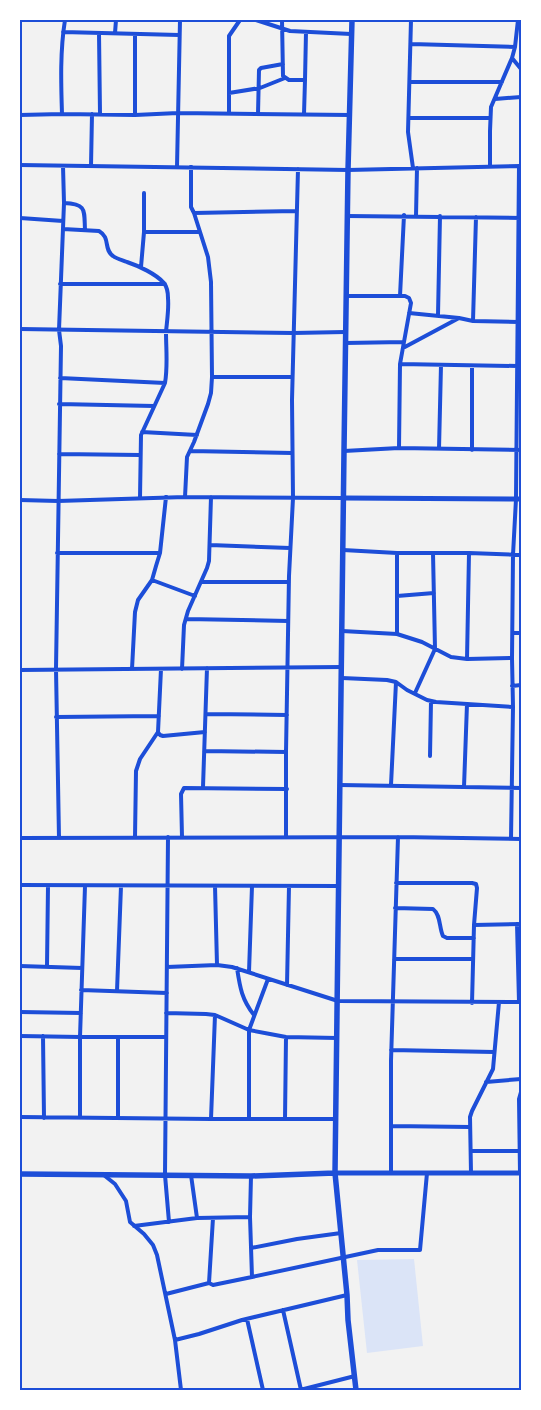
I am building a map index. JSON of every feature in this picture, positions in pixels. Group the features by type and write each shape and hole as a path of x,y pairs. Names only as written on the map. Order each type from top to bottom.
{"main road":[{"path":"352,20 345,332 336,1173 348,1320 356,1390"},
{"path":"20,1174 251,1176 336,1173"}],"street":[{"path":"62,114 61,72 65,20"},
{"path":"115,34 116,20"},
{"path":"178,167 180,20"},
{"path":"229,114 229,36 240,20"},
{"path":"256,20 290,31 351,34"},
{"path":"282,20 283,76 285,78"},
{"path":"411,20 408,132 415,168 416,216"},
{"path":"490,167 491,107 516,47 518,20"},
{"path":"63,32 180,35"},
{"path":"304,114 306,32"},
{"path":"99,33 100,114"},
{"path":"135,34 135,115"},
{"path":"411,44 516,47"},
{"path":"512,58 521,69"},
{"path":"258,114 260,68 283,64"},
{"path":"229,93 260,88 285,78 289,80 305,80"},
{"path":"410,82 502,82"},
{"path":"495,98 521,98"},
{"path":"20,115 178,113 350,115"},
{"path":"91,166 92,114"},
{"path":"409,118 490,118"},
{"path":"20,165 348,170 520,166 519,341 517,366 519,450 518,499 513,556 511,839"},
{"path":"59,838 56,669 60,404 59,330 64,166"},
{"path":"185,497 187,457 208,404 212,377 211,282 208,257 191,208 191,167"},
{"path":"286,837 288,582 293,498 292,377 298,169"},
{"path":"141,267 144,232 144,193"},
{"path":"64,203 76,203 81,206 84,211 85,230"},
{"path":"194,213 296,211"},
{"path":"347,216 404,215 520,218"},
{"path":"400,296 404,215"},
{"path":"438,315 440,216"},
{"path":"473,321 476,217"},
{"path":"20,218 63,221"},
{"path":"62,229 100,231 107,239 106,246 110,254 115,258 141,267 165,284 168,298 166,331 167,374 165,383 142,432 140,498"},
{"path":"144,232 200,232"},
{"path":"60,284 165,284"},
{"path":"346,296 405,296 409,298 411,303 400,364 398,448"},
{"path":"409,313 438,315 473,321 518,322"},
{"path":"403,348 459,318"},
{"path":"20,329 345,332"},
{"path":"346,342 404,342"},
{"path":"400,364 517,366"},
{"path":"439,449 441,365"},
{"path":"472,366 472,450"},
{"path":"212,377 292,377"},
{"path":"60,378 165,383"},
{"path":"60,404 154,406"},
{"path":"142,432 197,435"},
{"path":"344,451 398,448 519,450"},
{"path":"190,451 292,453"},
{"path":"59,454 140,455"},
{"path":"20,500 58,501 185,497 518,499"},
{"path":"182,669 183,632 186,619 209,561 211,497"},
{"path":"132,669 135,612 138,600 152,580 160,553 166,498"},
{"path":"210,545 290,548"},
{"path":"343,550 521,555"},
{"path":"57,553 160,553"},
{"path":"397,553 397,634"},
{"path":"415,694 435,649 434,553"},
{"path":"467,659 469,554"},
{"path":"152,580 195,596"},
{"path":"201,582 288,582"},
{"path":"397,596 434,593"},
{"path":"186,619 288,621"},
{"path":"342,631 397,634 422,642 452,657 467,659 512,658"},
{"path":"513,633 521,633"},
{"path":"20,670 342,667"},
{"path":"203,787 207,668"},
{"path":"135,837 136,771 140,759 158,732 161,669"},
{"path":"342,678 396,682 431,701 513,707"},
{"path":"392,786 396,682"},
{"path":"512,686 521,685"},
{"path":"430,756 431,701"},
{"path":"464,787 467,704"},
{"path":"206,714 287,715"},
{"path":"56,717 159,716"},
{"path":"158,732 163,736 205,732"},
{"path":"204,751 286,752"},
{"path":"340,785 521,788"},
{"path":"182,837 182,790 184,788 287,789"},
{"path":"168,837 165,1175 169,1222"},
{"path":"20,838 398,837 521,839"},
{"path":"391,1173 392,1002 398,837"},
{"path":"396,883 476,884 472,1003"},
{"path":"20,885 339,886"},
{"path":"47,966 48,886"},
{"path":"80,1118 80,1038 85,886"},
{"path":"118,991 121,886"},
{"path":"215,886 217,965"},
{"path":"249,972 252,886"},
{"path":"287,985 289,886"},
{"path":"395,908 433,909 437,912 443,936 447,938 474,938"},
{"path":"167,967 224,965 338,1001 520,1002 519,924 474,925"},
{"path":"394,959 473,959"},
{"path":"20,966 82,968"},
{"path":"238,968 240,989 247,1006 254,1015"},
{"path":"250,1119 249,1030 268,979"},
{"path":"82,990 166,993"},
{"path":"471,1173 470,1127 472,1111 493,1069 499,1002"},
{"path":"20,1012 81,1013"},
{"path":"166,1013 206,1014 249,1030 286,1037 337,1038"},
{"path":"211,1119 215,1016"},
{"path":"20,1036 80,1038 166,1037"},
{"path":"43,1036 44,1118"},
{"path":"118,1037 118,1118"},
{"path":"285,1119 286,1037"},
{"path":"391,1050 494,1052"},
{"path":"486,1082 521,1078"},
{"path":"336,1173 520,1173 519,1096 521,1092"},
{"path":"20,1117 166,1119 336,1118"},
{"path":"390,1126 470,1127"},
{"path":"471,1151 519,1151"},
{"path":"166,1294 209,1283 213,1285 378,1250 420,1250 427,1173"},
{"path":"105,1175 116,1184 126,1201 130,1222 153,1245 157,1256 175,1340 181,1390"},
{"path":"191,1175 198,1218"},
{"path":"251,1176 252,1277"},
{"path":"134,1226 198,1218 250,1217"},
{"path":"209,1283 213,1218"},
{"path":"251,1248 341,1233"},
{"path":"175,1340 247,1319 347,1295"},
{"path":"283,1310 300,1390 355,1376"},
{"path":"247,1319 263,1390"}],"shaded area":[{"path":"414,1259 423,1346 367,1353 357,1260"}]}
